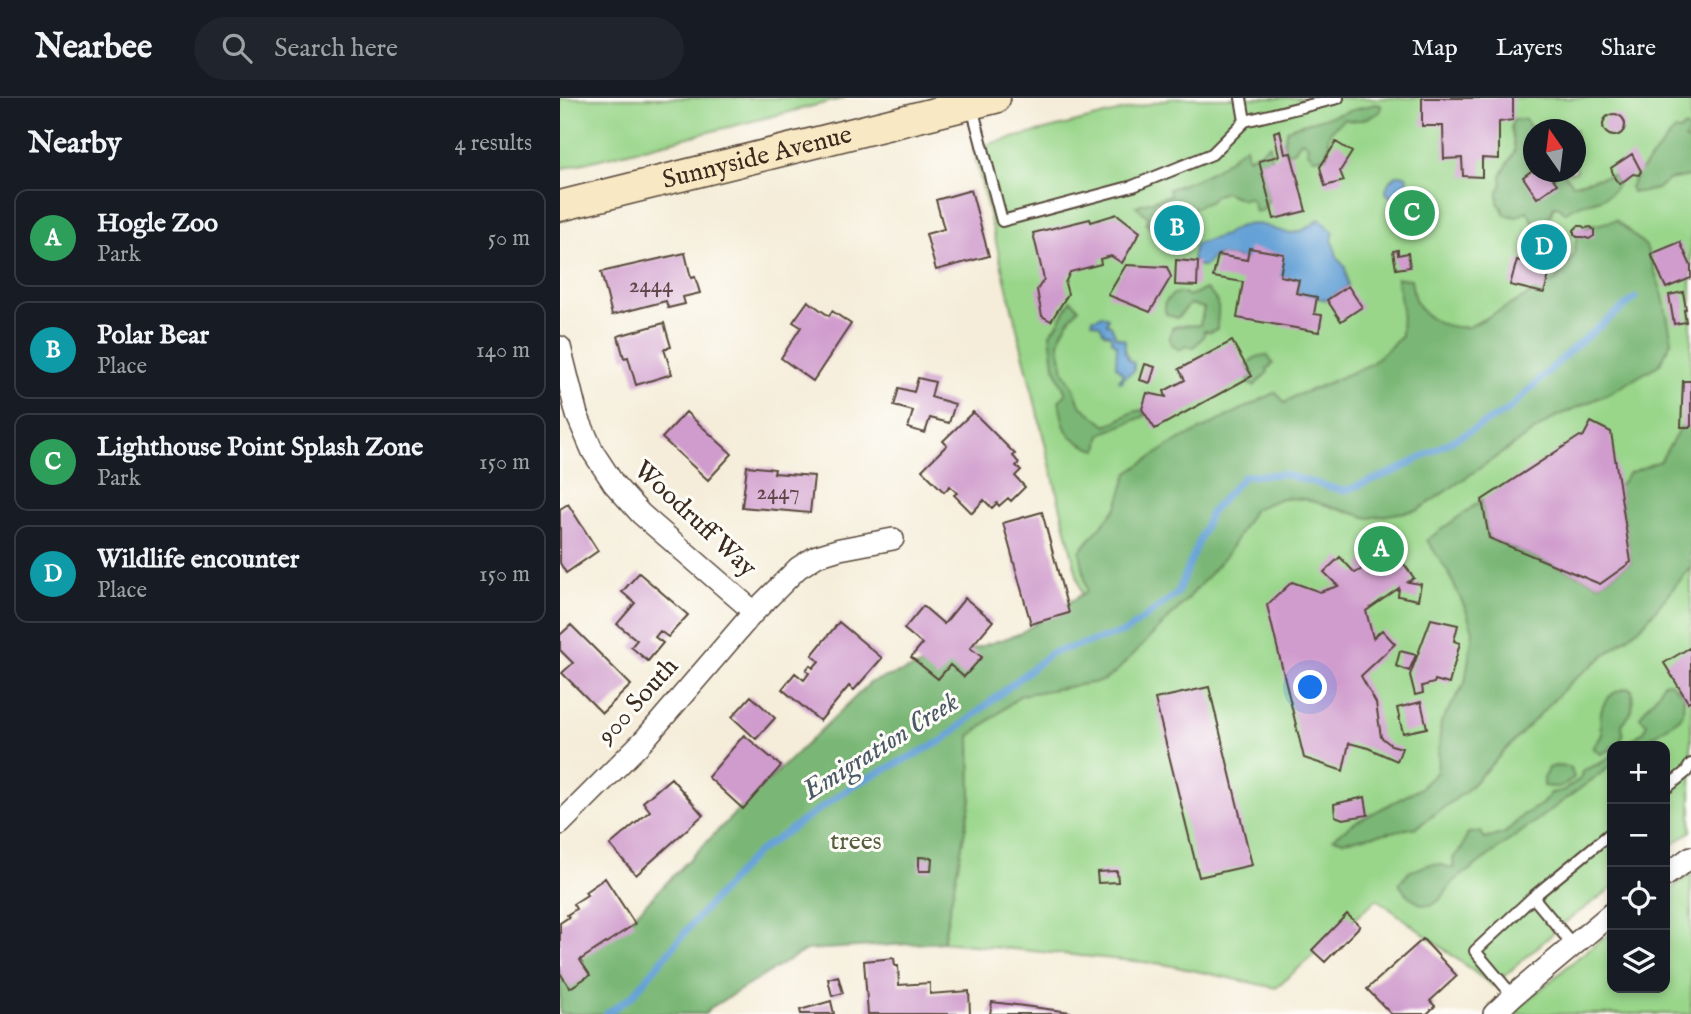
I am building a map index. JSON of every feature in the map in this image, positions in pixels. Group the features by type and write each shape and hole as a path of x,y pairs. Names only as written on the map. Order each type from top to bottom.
{"main road":[{"name":"Sunnyside Avenue","path":"560,206 984,101"}],"street":[{"name":"Woodruff Way","path":"560,347 577,415 593,452 614,484 641,514 754,612"},
{"name":"900 South","path":"560,824 644,740 754,612 798,568 817,556 893,539"},
{"path":"1670,872 1691,857"},
{"path":"1494,1014 1607,917"}],"lane":[{"path":"1241,98 1245,121"},
{"path":"984,101 1002,220 1133,186 1212,154 1245,121 1338,98"},
{"path":"1670,785 1689,769"},
{"path":"1513,996 1475,951 1533,897 1607,836"},
{"path":"1533,897 1573,945"}],"green space":[{"path":"560,98 845,98 560,169"},
{"path":"1173,98 1691,98 1691,831 1670,846 1670,741 1607,741 1607,892 1568,920 1493,986 1377,899 1276,988 1163,964 943,942 971,799 970,736 1021,695 1090,628 973,148"},
{"path":"1375,104 1381,105 1380,112 1363,119 1344,119 1330,132 1326,157 1313,158 1307,151 1308,144 1301,141 1295,150 1285,154 1287,130"},
{"path":"1523,119 1523,182 1573,184 1613,175 1617,185 1606,196 1565,213 1554,206 1544,224 1534,224 1527,211 1517,217 1505,215 1498,203 1498,192 1502,184 1501,176 1515,150 1511,127 1513,120"},
{"path":"1686,127 1689,131 1685,139 1691,142 1691,176 1668,180 1657,189 1632,192 1630,187 1636,176 1675,130"},
{"path":"1270,144 1271,158 1260,161 1269,199 1263,210 1255,212 1253,202 1247,197 1244,200 1225,192 1182,217 1176,216 1168,222 1168,231 1161,233 1151,229 1146,223 1149,218 1136,206 1170,195 1169,189 1210,172 1246,146 1248,158"},
{"name":"trees","path":"1616,220 1646,246 1663,296 1672,340 1660,364 1610,393 1555,417 1418,510 1369,518 1305,499 1282,498 1254,509 1228,553 1186,601 1116,672 1103,681 1021,695 970,736 971,799 943,942 806,950 712,1007 705,1014 560,1014 560,967 620,930 743,805 871,682 1019,634 1087,591 1080,551 1117,507 1128,473 1170,445 1276,392 1285,403 1295,396 1371,364 1401,337 1402,309 1397,278 1411,279 1416,302 1432,319 1453,327 1469,327 1555,281 1574,255 1578,229"},
{"path":"1206,289 1217,303 1217,329 1204,331 1204,336 1194,347 1186,346 1179,350 1170,340 1172,328 1200,325 1204,308 1190,304 1177,318 1166,314 1164,304 1175,294 1189,296"},
{"path":"1071,300 1079,308 1062,332 1059,344 1064,372 1080,405 1107,426 1133,412 1143,410 1145,416 1101,434 1098,450 1081,443 1067,431 1059,401 1066,394 1054,366 1050,333"},
{"path":"1267,355 1273,364 1254,386 1249,384 1248,378 1251,376 1246,366 1255,358"},
{"path":"1681,427 1691,427 1691,567 1643,625 1570,683 1465,792 1417,827 1344,841 1333,838 1352,824 1419,789 1437,772 1441,722 1465,683 1473,631 1448,572 1427,540 1482,500 1489,538 1600,584 1631,562 1619,486 1629,473 1660,461"},
{"path":"1670,682 1684,695 1680,718 1646,741 1631,741 1644,731 1647,724 1640,717 1663,683"},
{"path":"1620,690 1632,690 1631,712 1622,724 1623,736 1620,741 1607,741 1607,751 1601,754 1593,748 1602,735 1601,711 1607,699"},
{"path":"1607,759 1607,769 1453,882 1437,902 1431,905 1419,903 1399,884 1410,871 1429,865 1454,868 1453,858 1462,848 1468,833 1481,832 1485,839 1505,833 1523,815 1542,804 1551,793 1562,791 1580,779 1584,770"},
{"path":"1570,767 1574,777 1561,786 1544,786 1548,768"},
{"path":"1691,874 1691,1014 1511,1014 1607,936 1607,993 1670,993 1670,889"}],"water":[{"path":"1396,175 1405,175 1408,185 1401,191 1404,206 1399,208 1396,203 1391,202 1392,198 1386,193 1390,181"},
{"path":"1319,219 1334,232 1332,240 1338,259 1345,267 1348,286 1327,300 1296,293 1298,280 1280,276 1247,260 1218,255 1204,267 1195,264 1192,258 1195,245 1241,226 1262,225 1288,233 1307,228"},
{"path":"1102,315 1108,318 1107,324 1111,325 1116,337 1125,340 1125,352 1134,363 1134,371 1121,382 1119,380 1123,374 1116,366 1117,345 1110,334 1104,333 1100,325 1092,322 1093,318"}],"building":[{"path":"1422,98 1513,98 1513,120 1499,122 1499,159 1482,158 1482,177 1463,176 1462,158 1444,159 1443,126 1422,126"},
{"path":"1614,114 1622,117 1625,125 1622,133 1614,136 1606,133 1603,125 1606,117"},
{"path":"1280,130 1285,154 1291,153 1306,211 1274,219 1259,161 1279,156 1274,132"},
{"path":"1336,142 1352,152 1340,171 1344,181 1325,186 1320,167"},
{"path":"1632,154 1641,171 1639,175 1633,174 1620,184 1611,168"},
{"path":"1526,182 1556,182 1557,184 1537,198"},
{"path":"971,190 989,256 936,270 926,234 944,229 936,200"},
{"path":"1117,214 1140,232 1122,263 1111,256 1100,259 1101,264 1070,272 1065,283 1068,294 1051,321 1042,316 1037,290 1044,279 1033,233"},
{"path":"1578,226 1591,227 1594,236 1589,239 1577,237 1574,230"},
{"path":"1546,234 1566,250 1550,263 1552,264 1544,293 1510,285 1517,260 1525,262 1528,257 1529,251 1522,237"},
{"path":"1680,242 1691,266 1691,278 1666,288 1651,254"},
{"path":"1249,248 1284,254 1280,276 1299,280 1296,293 1317,297 1314,314 1322,315 1319,332 1237,318 1243,282 1213,277 1218,255 1247,260"},
{"path":"1398,250 1398,255 1408,253 1410,267 1396,269 1393,251"},
{"path":"685,253 691,278 695,277 700,293 683,297 685,304 668,308 666,301 612,315 601,272"},
{"path":"1176,260 1198,262 1197,286 1175,285"},
{"path":"1126,265 1167,267 1171,277 1150,312 1108,295"},
{"path":"1348,286 1362,307 1341,321 1327,300"},
{"path":"1683,292 1686,322 1674,324 1669,295"},
{"path":"808,301 829,316 832,311 851,324 813,381 781,358 801,327 793,322"},
{"path":"664,323 671,347 664,349 672,374 636,385 628,357 624,358 618,336"},
{"path":"1232,341 1252,376 1155,429 1142,409 1147,393 1166,397 1164,391 1185,380 1179,369"},
{"path":"1145,364 1155,367 1150,383 1140,380"},
{"path":"918,378 935,382 931,397 955,404 949,423 930,418 925,433 908,428 913,411 894,406 899,388 914,392"},
{"path":"1683,381 1691,381 1691,427 1681,427"},
{"path":"686,412 732,454 708,480 662,438"},
{"path":"973,412 1015,454 1013,456 1019,463 1016,466 1021,470 1015,476 1025,487 1011,501 1008,498 992,508 984,500 972,513 954,495 957,493 950,486 944,492 922,470 947,445 943,441"},
{"path":"1591,422 1611,432 1631,562 1600,584 1489,538 1482,500 1580,436 1583,437"},
{"path":"747,466 775,469 774,473 814,476 810,513 742,507"},
{"path":"568,504 598,551 566,573 560,563 560,509"},
{"path":"1042,512 1069,613 1031,624 1003,523"},
{"path":"1382,549 1391,563 1399,557 1414,578 1408,582 1421,584 1418,600 1398,596 1399,588 1366,611 1373,638 1382,630 1395,644 1361,676 1376,703 1381,737 1391,745 1402,748 1397,761 1349,743 1343,771 1304,758 1267,605 1292,582 1320,592 1338,586 1324,572 1340,557 1355,573 1362,569 1359,564"},
{"path":"639,573 688,615 668,637 660,631 655,637 663,643 648,661 631,647 637,640 617,624 635,603 622,592"},
{"path":"965,598 993,621 970,648 982,657 964,677 950,665 938,679 911,657 922,644 904,629 923,606 944,624"},
{"path":"1431,619 1458,625 1454,641 1460,643 1449,684 1435,680 1434,683 1422,686 1423,693 1415,695 1410,675"},
{"path":"839,622 882,658 854,690 849,686 820,721 782,689 795,673 804,680 809,673 806,670 810,665 813,668 819,661 812,655"},
{"path":"571,625 631,685 602,713 562,673 573,663 560,650 560,635"},
{"path":"1689,648 1691,700 1688,702 1664,663"},
{"path":"1400,651 1416,655 1409,671 1396,666"},
{"path":"1209,687 1252,865 1199,877 1155,699"},
{"path":"751,696 775,718 756,739 732,717"},
{"path":"1421,702 1427,728 1403,733 1397,708"},
{"path":"744,735 781,766 743,809 708,777"},
{"path":"671,778 703,815 636,875 610,845 650,811 643,802"},
{"path":"1365,797 1368,815 1343,819 1335,816 1334,804"},
{"path":"919,857 932,858 931,871 919,871"},
{"path":"1117,871 1118,882 1098,883 1097,872"},
{"path":"605,878 635,924 580,960 590,975 570,988 560,973 560,923 576,909 573,904 587,895 585,892"},
{"path":"1347,914 1360,926 1325,962 1312,950"},
{"path":"1423,939 1457,976 1430,1001 1435,1006 1427,1014 1391,1014 1367,989"},
{"path":"894,958 895,966 898,966 899,985 930,983 930,994 969,991 970,1014 868,1014 864,961"},
{"path":"838,976 843,993 832,996 828,979"},
{"path":"831,1001 834,1014 801,1014 800,1010"},
{"path":"992,1002 1070,1012 1070,1014 990,1014"}],"waterway":[{"name":"Emigration Creek","path":"606,1014 632,996 755,854 854,785 942,741 1051,653 1125,632 1177,594 1211,512 1244,476 1283,474 1344,491 1398,470 1507,411 1573,348 1635,298"}],"place":[{"name":"Lighthouse Point Splash Zone","path":"1412,213"},
{"name":"Polar Bear","path":"1177,228"},
{"name":"Wildlife encounter","path":"1544,247"},
{"name":"Hogle Zoo","path":"1381,549"}]}
